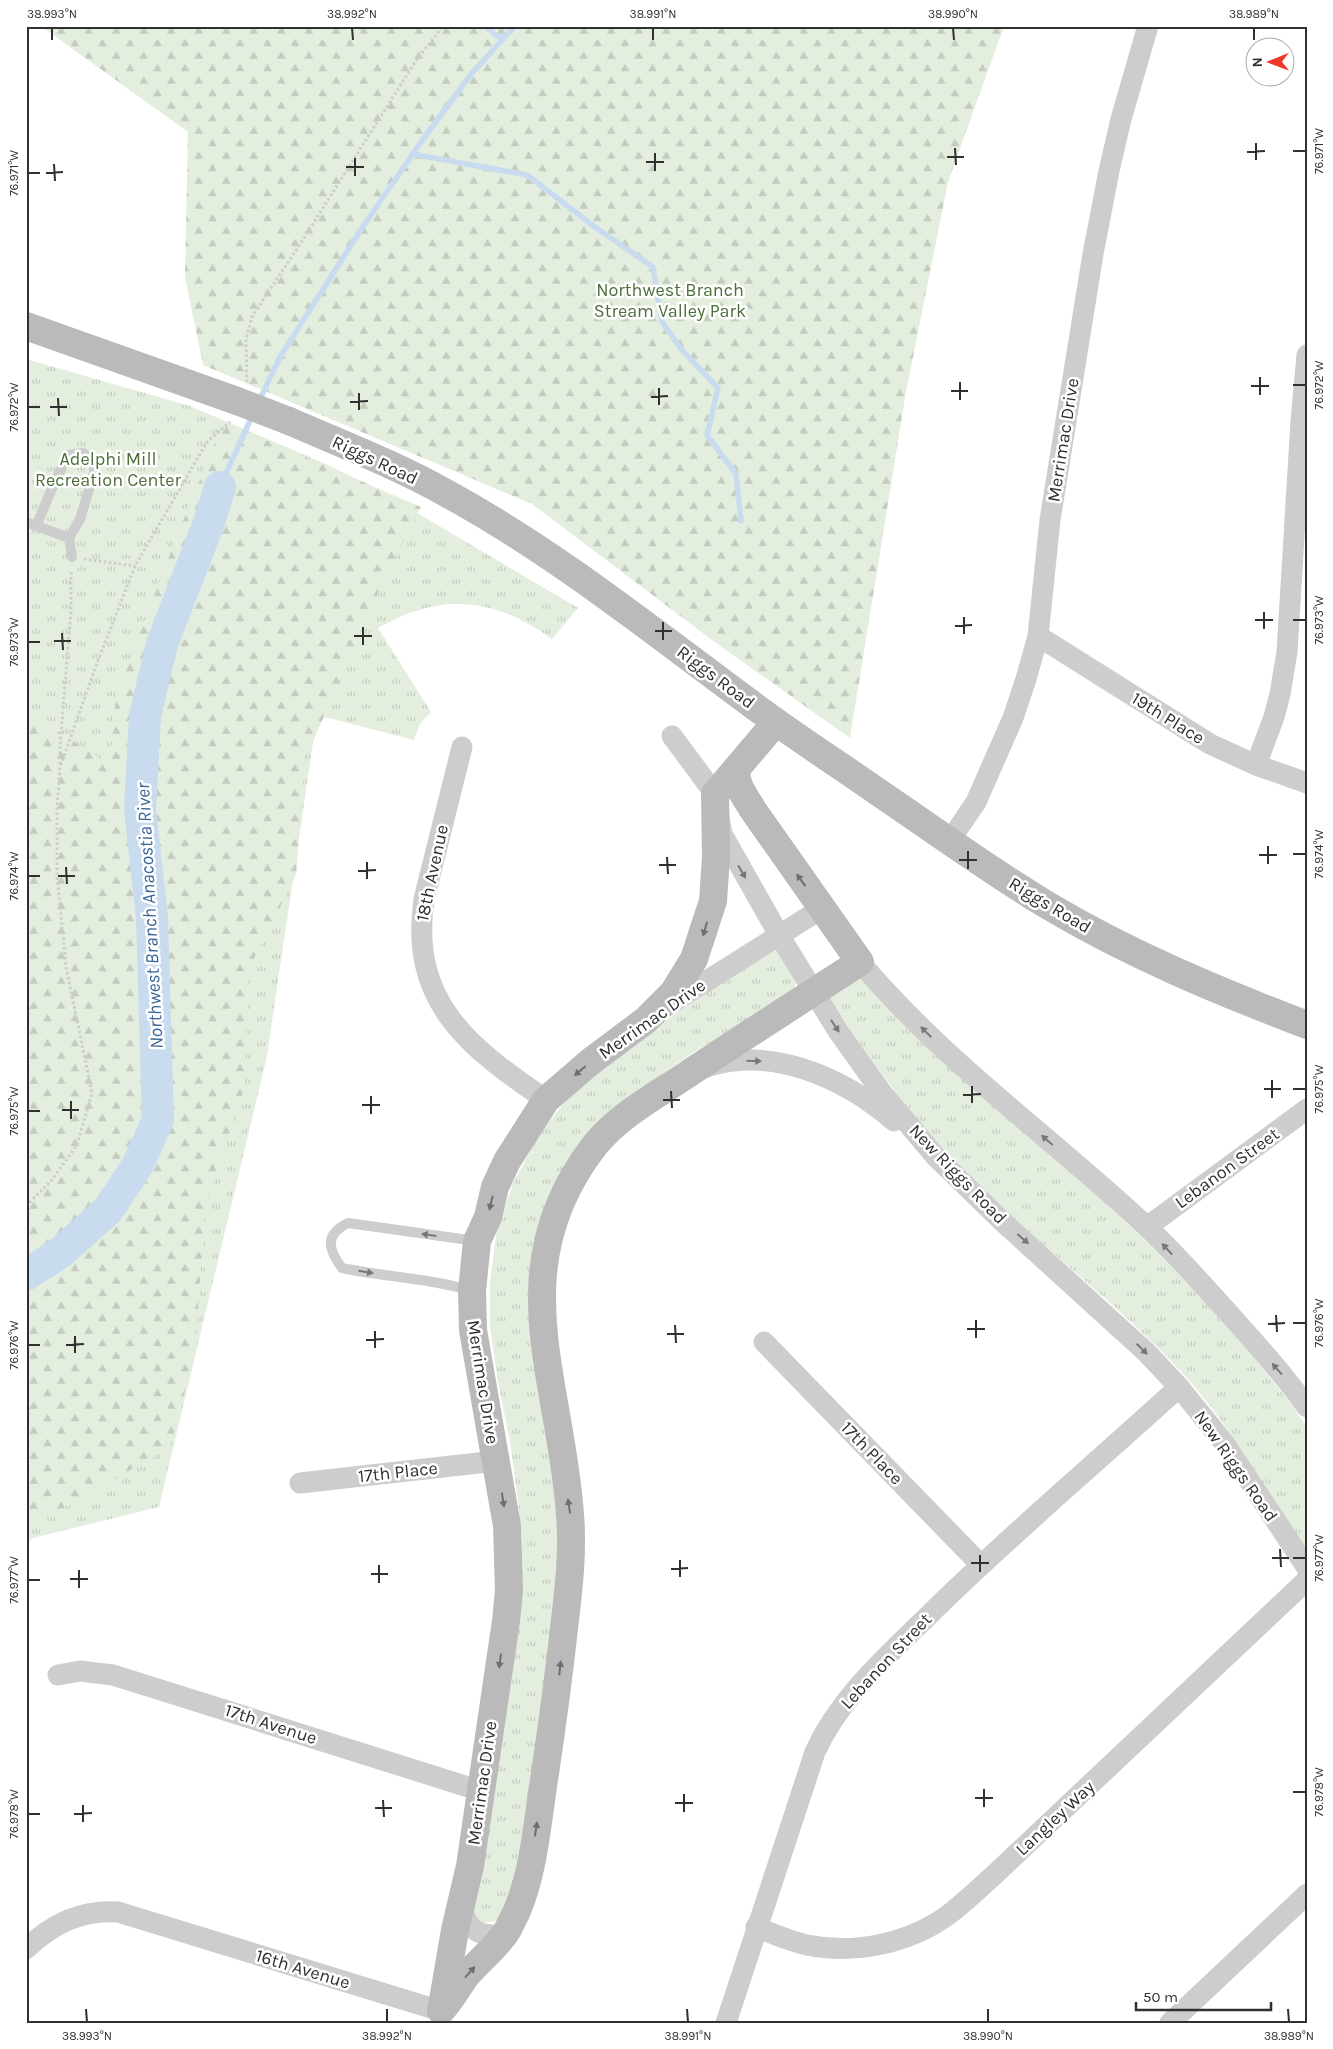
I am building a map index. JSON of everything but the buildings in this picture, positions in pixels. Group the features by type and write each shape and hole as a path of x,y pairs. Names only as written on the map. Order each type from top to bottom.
{"street":[{"name":"Merrimac Drive","path":"950,842 976,802 1013,718 1038,636 1050,520 1093,254 1119,128 1148,26"},
{"name":"Riggs Road","path":"26,326 289,421 374,457 445,492 494,521 646,625 776,722 950,842 1047,905 1117,944 1178,973 1307,1025"},
{"path":"1256,765 1274,716 1280,694 1287,652 1307,354"},
{"name":"19th Place","path":"1038,636 1210,744 1256,765 1307,783"},
{"path":"646,1020 673,992 685,976 702,940 713,901 716,857 715,794 776,722"},
{"name":"New Riggs Road","path":"672,736 715,794 722,834 779,935 814,992 882,1093 936,1158 1003,1222 1146,1352 1179,1387 1225,1444 1307,1568"},
{"name":"18th Avenue","path":"462,747 424,899 420,921 423,959 436,994 446,1012 471,1044 496,1065 546,1100"},
{"path":"736,771 739,787 753,810 860,962 877,982 947,1053 1147,1227 1243,1330 1307,1407"},
{"name":"Merrimac Drive","path":"439,2017 470,1866 506,1621 508,1592 507,1526 475,1348 472,1291 478,1242 488,1217 495,1188 507,1160 546,1100 590,1062 646,1020 822,909"},
{"path":"439,2017 464,1978 505,1935 517,1910 529,1876 557,1690 569,1579 570,1514 558,1423 548,1372 542,1319 545,1249 558,1208 568,1186 597,1143 613,1128 644,1103 860,962"},
{"path":"689,1073 730,1061 757,1061 783,1064 814,1071 854,1091 880,1109 936,1158"},
{"name":"Lebanon Street","path":"1147,1227 1307,1108"},
{"name":"17th Place","path":"764,1342 980,1564"},
{"name":"Lebanon Street","path":"726,2023 815,1752 832,1720 878,1665 980,1564 1179,1387"},
{"name":"17th Place","path":"300,1483 496,1461"},
{"name":"Langley Way","path":"756,1928 806,1945 848,1949 884,1944 916,1933 934,1924 952,1912 993,1876 1307,1580"},
{"name":"17th Avenue","path":"58,1675 80,1671 113,1675 481,1791"},
{"path":"1176,2021 1307,1894"},
{"path":"461,1906 465,1921 472,1929 485,1936 505,1935"},
{"name":"16th Avenue","path":"26,1949 60,1922 76,1916 100,1911 118,1912 439,2017"}],"lane":[{"path":"36,526 52,493 60,470 69,456 83,453 94,460 94,473 80,519 69,538 72,557"},
{"path":"26,522 69,538"},
{"path":"472,1291 444,1283 342,1268 332,1254 331,1240 338,1228 348,1223 478,1242"}],"path":[{"path":"60,767 97,663 135,566 207,442 239,402 246,339 252,317 415,62 443,26"},
{"path":"26,1206 52,1180 77,1145 92,1093 66,967 57,874 57,808 71,611 72,557 135,566"}],"green space":[{"name":"Northwest Branch Stream Valley Park","path":"44,26 1004,26 948,182 906,392 850,738 716,643 532,504 203,365 185,277 188,132 45,29"},
{"name":"Adelphi Mill Recreation Center","path":"26,359 190,406 321,462 368,484 578,608 552,639 509,614 467,604 445,605 424,609 401,616 378,628 431,712 420,724 414,740 317,715 267,1056 159,1507 33,1538 26,1543"},
{"path":"224,422 421,507 381,586 305,760 296,875 249,968 244,1089 205,1208 195,1354 170,1447 85,1496 26,1526 26,710 110,765 116,695 180,528"},
{"path":"777,951 796,979 794,992 694,1052 616,1106 545,1218 562,1576 522,1871 499,1920 484,1923 476,1920 472,1908 519,1577 522,1540 510,1442 498,1382 490,1326 490,1281 497,1229 514,1181 539,1135 570,1095 634,1042 767,952"},
{"path":"862,976 1148,1243 1228,1325 1288,1400 1307,1427 1307,1549 1234,1438 1185,1376 1131,1322 1018,1222 963,1170 926,1130 892,1088 830,1000 832,988"}],"waterway":[{"path":"485,26 497,36 505,37"},
{"path":"259,401 280,357 362,228 421,142 472,73 515,26"},
{"path":"412,154 527,175 595,227 653,267 662,322 681,349 718,388 707,435 736,474 741,521"},
{"path":"220,487 253,414"},
{"name":"Northwest Branch Anacostia River","path":"26,1275 61,1252 108,1210 137,1166 158,1120 152,918 140,810 145,716 162,644 208,525 220,487"}]}
